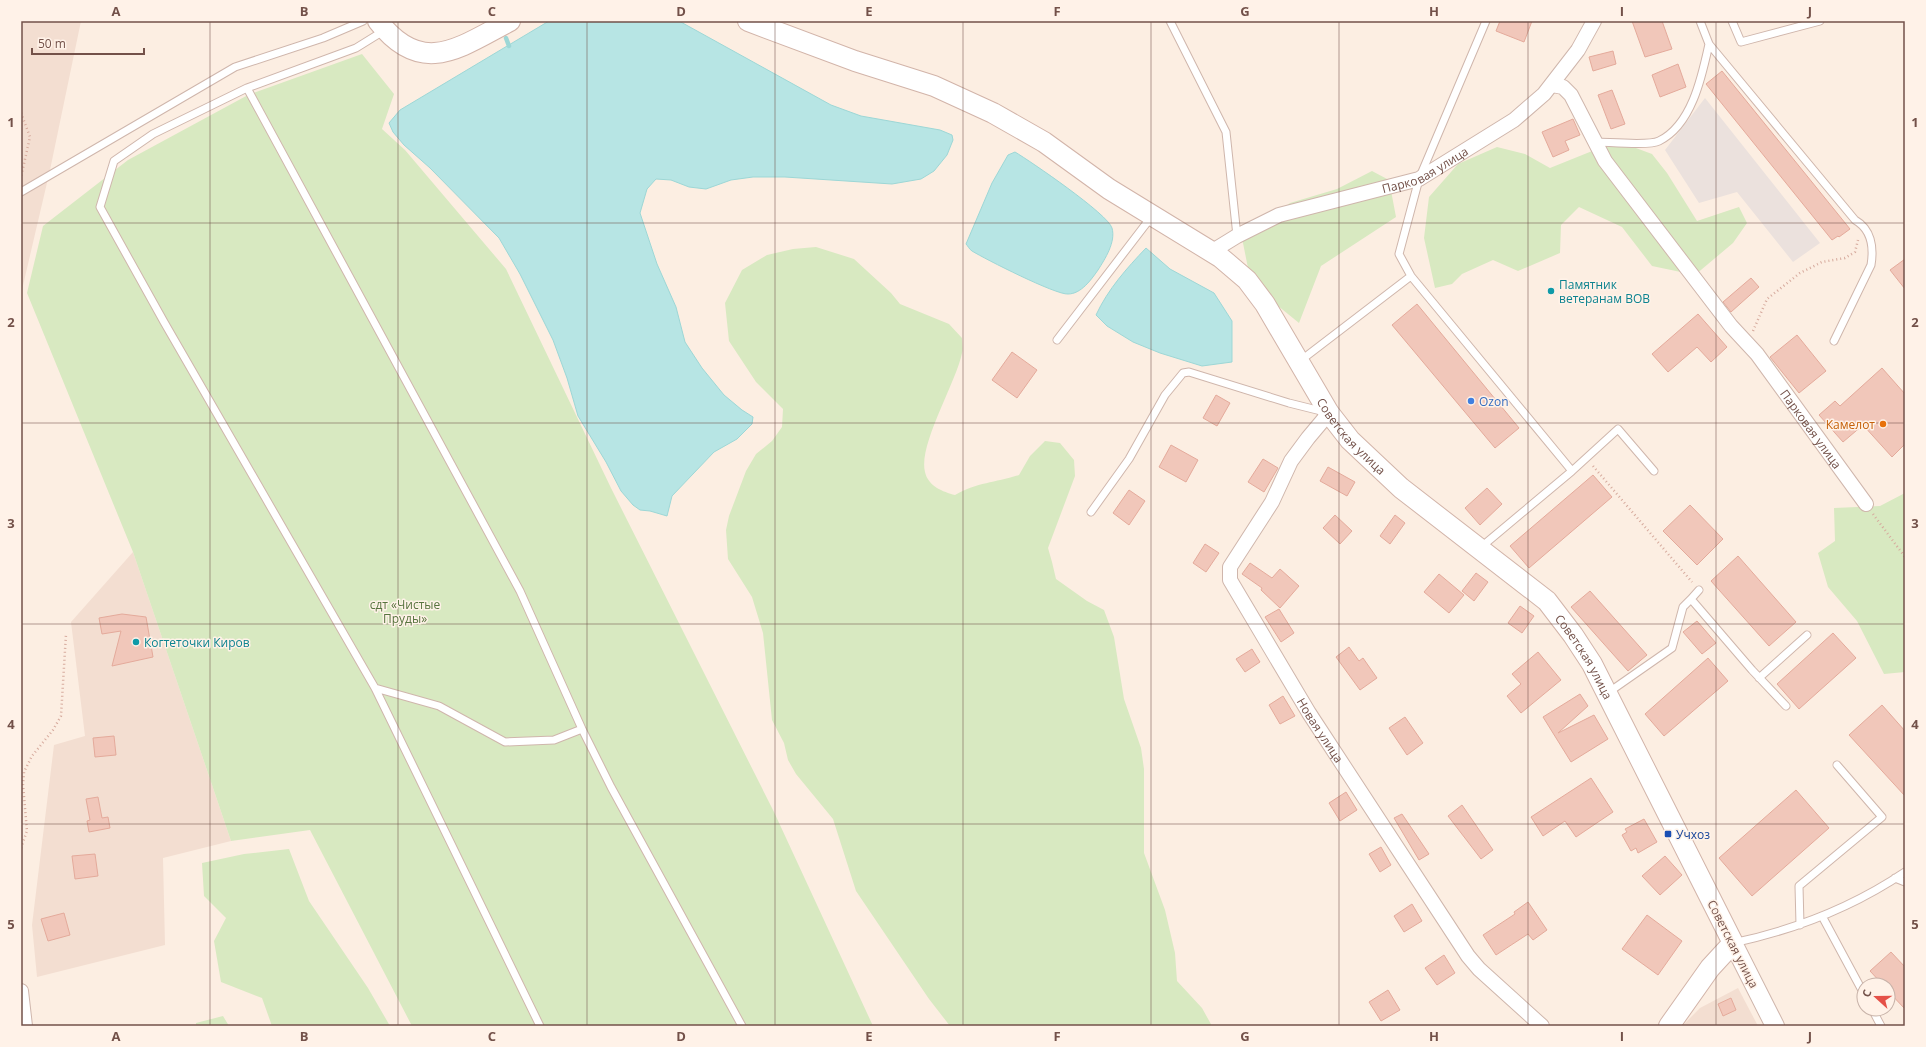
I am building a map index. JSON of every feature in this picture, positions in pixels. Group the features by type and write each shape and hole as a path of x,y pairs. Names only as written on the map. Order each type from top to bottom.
{"main road":[{"path":"382,26 394,39 417,51 442,53 456,50 510,21"},
{"name":"Советская улица","path":"748,21 856,61 934,86 993,113 1044,142 1110,189 1211,252 1247,280 1265,304 1329,413 1350,440 1401,488 1548,601 1573,635 1592,664 1733,943"},
{"path":"1669,1026 1706,974 1733,943"}],"street":[{"name":"Парковая улица","path":"1211,252 1237,236 1279,215 1419,179 1514,120 1552,85 1578,50 1594,21"},
{"name":"Парковая улица","path":"1552,85 1563,87 1571,95 1605,161 1731,326 1757,354 1866,504"},
{"name":"Новая улица","path":"1329,413 1291,461 1272,502 1230,567 1230,580 1309,713 1468,956 1479,969 1542,1026"},
{"name":"Советская улица","path":"1733,943 1775,1026"},
{"path":"21,991 25,1026"}],"lane":[{"path":"21,192 235,67 323,38 363,21"},
{"path":"1170,21 1226,132 1237,236"},
{"path":"1486,21 1419,179 1399,254 1411,276 1572,471"},
{"path":"1700,21 1709,44 1855,220 1865,226 1873,254 1871,265 1834,341"},
{"path":"1732,21 1741,42 1820,21"},
{"path":"382,26 356,48 247,88 153,134 114,161 100,206 164,322 374,688 540,1026"},
{"path":"1595,142 1658,142 1678,126 1699,89 1709,44"},
{"path":"247,88 520,591 582,729 611,788 742,1026"},
{"path":"1057,340 1152,216"},
{"path":"1299,362 1411,276"},
{"path":"1091,512 1129,459 1165,395 1183,373 1189,372 1289,403 1329,413"},
{"path":"1479,548 1572,471 1618,429 1654,471"},
{"path":"1607,694 1672,648 1683,608 1699,590"},
{"path":"1690,599 1759,678 1786,706"},
{"path":"1759,678 1807,635"},
{"path":"374,688 439,706 505,742 554,740 582,729"},
{"path":"1800,925 1800,886 1882,817 1837,765"},
{"path":"1733,943 1774,934 1822,916 1905,872"},
{"path":"1895,878 1905,882"},
{"path":"1822,916 1856,979"},
{"path":"1876,1017 1881,1026"}],"path":[{"path":"21,113 30,137 21,177"},
{"path":"1747,343 1767,300 1800,272 1822,262 1845,258 1855,252 1861,223"},
{"path":"1586,458 1699,590"},
{"path":"1866,504 1905,557"},
{"path":"21,848 27,831 22,785 24,772 32,756 53,730 61,716 66,634"}],"shaded area":[{"path":"21,21 81,21 50,170 21,294"},
{"path":"1705,98 1820,243 1793,262 1737,192 1699,203 1665,150"},
{"path":"133,552 231,841 163,858 165,945 37,977 32,925 54,745 85,736 71,622"},
{"path":"1738,988 1758,1026 1682,1026 1700,1008"}],"green space":[{"name":"сдт «Чистые Пруды»","path":"362,54 394,94 382,129 405,150 506,269 611,488 774,812 873,1026 412,1026 310,830 231,841 133,552 27,293 43,226 128,160 248,95"},
{"path":"1617,141 1652,154 1667,173 1697,221 1739,207 1747,223 1733,243 1695,275 1652,266 1622,227 1579,207 1561,225 1560,253 1518,271 1493,260 1462,274 1452,284 1435,288 1424,238 1429,197 1458,164 1497,147 1525,154 1550,168"},
{"path":"1372,171 1389,180 1396,217 1321,266 1299,323 1272,301 1248,268 1242,238 1290,203 1337,189"},
{"path":"816,247 854,259 891,293 900,304 949,324 962,338 962,351 958,366 932,430 924,460 925,472 929,481 933,485 941,490 955,495 979,485 1019,475 1030,456 1045,441 1060,443 1074,460 1075,476 1048,548 1056,579 1087,601 1104,610 1114,637 1124,699 1141,748 1144,769 1144,853 1165,910 1175,953 1177,981 1202,1008 1212,1026 950,1026 929,999 856,891 833,819 796,774 788,760 784,743 772,720 763,633 752,597 728,559 726,530 729,516 746,471 756,454 772,441 782,427 783,409 756,382 729,341 725,303 742,270 767,255 793,249"},
{"path":"1905,493 1905,672 1884,674 1857,621 1828,587 1818,553 1835,541 1834,508 1880,506"},
{"path":"289,849 309,901 368,988 390,1026 272,1026 262,998 221,982 214,941 226,918 204,896 202,863 244,854"},
{"path":"223,1016 229,1026 196,1026 196,1023"}],"water":[{"path":"549,21 679,21 831,105 861,116 940,130 952,135 953,140 947,155 934,171 921,179 892,184 785,177 753,177 731,180 706,189 689,187 671,180 656,179 647,189 640,213 657,264 676,307 685,342 702,368 724,395 753,417 752,424 737,439 714,452 672,496 667,516 640,510 633,505 621,491 606,462 578,416 567,378 553,340 520,274 499,238 430,168 404,145 393,132 389,123 400,110"},
{"path":"1015,152 1084,200 1107,221 1112,228 1113,233 1111,245 1107,256 1092,278 1077,292 1068,294 1061,293 1036,283 979,255 971,250 966,244 992,183 1008,155"},
{"path":"1146,248 1170,269 1214,293 1232,321 1232,362 1202,366 1160,353 1133,342 1107,326 1096,315 1106,296 1125,271"}],"building":[{"path":"1500,21 1532,21 1524,42 1496,31"},
{"path":"1632,21 1662,21 1672,49 1645,57"},
{"path":"1613,51 1616,64 1593,71 1589,57"},
{"path":"1678,64 1686,87 1660,97 1652,75"},
{"path":"1722,71 1850,229 1832,240 1706,84"},
{"path":"1612,90 1625,124 1611,129 1598,95"},
{"path":"1573,119 1580,135 1565,141 1569,150 1553,157 1542,132"},
{"path":"1905,259 1905,289 1890,270"},
{"path":"1751,278 1759,287 1731,312 1723,302"},
{"path":"1417,304 1519,428 1495,448 1392,325"},
{"path":"1698,314 1727,347 1711,362 1697,347 1668,372 1652,354"},
{"path":"1797,335 1826,371 1799,393 1770,357"},
{"path":"1012,352 1037,370 1017,398 992,380"},
{"name":"Камелот","path":"1882,368 1905,394 1905,444 1892,457 1863,425 1843,442 1819,415 1835,401 1840,406"},
{"path":"1216,395 1230,403 1217,426 1203,418"},
{"path":"1171,445 1198,460 1186,482 1159,467"},
{"path":"1263,459 1278,468 1264,492 1248,482"},
{"path":"1328,467 1355,482 1347,496 1320,481"},
{"path":"1593,475 1612,497 1529,568 1510,546"},
{"path":"1487,488 1502,504 1480,525 1465,508"},
{"path":"1129,490 1145,501 1129,525 1113,513"},
{"path":"1690,505 1723,539 1697,565 1663,531"},
{"path":"1335,515 1352,531 1340,544 1323,528"},
{"path":"1395,515 1405,523 1390,544 1380,536"},
{"path":"1205,544 1219,553 1206,572 1193,563"},
{"path":"1738,556 1796,622 1769,646 1711,581"},
{"path":"1250,563 1272,578 1280,569 1299,586 1280,608 1261,590 1262,588 1242,574"},
{"path":"1476,573 1488,582 1474,601 1462,591"},
{"path":"1439,574 1464,595 1449,613 1424,592"},
{"path":"1590,591 1647,655 1628,671 1571,607"},
{"path":"1520,606 1534,616 1522,633 1508,623"},
{"path":"1279,609 1294,633 1281,642 1265,617"},
{"name":"Когтеточки Киров","path":"122,614 146,617 153,657 112,666 121,631 102,634 99,618"},
{"path":"1697,621 1716,643 1702,654 1683,632"},
{"path":"1833,633 1856,658 1799,709 1777,684"},
{"path":"1349,647 1359,661 1363,658 1377,678 1360,690 1336,657"},
{"path":"1252,649 1260,662 1245,672 1236,659"},
{"path":"1538,652 1561,680 1521,713 1507,696 1521,684 1512,674"},
{"path":"1708,658 1728,681 1664,736 1645,714"},
{"path":"1580,694 1588,706 1558,733 1594,715 1608,739 1571,762 1543,717"},
{"path":"1283,696 1295,716 1280,724 1269,705"},
{"path":"1882,705 1905,731 1905,796 1849,735"},
{"path":"1405,717 1423,743 1407,755 1389,728"},
{"path":"114,736 116,755 95,757 93,738"},
{"path":"1591,778 1613,812 1576,837 1565,821 1543,836 1531,817"},
{"path":"1796,790 1829,828 1752,896 1719,858"},
{"path":"1346,792 1357,810 1340,821 1329,803"},
{"path":"98,797 102,818 108,817 110,828 89,832 87,821 90,820 86,799"},
{"path":"1462,805 1493,850 1481,859 1448,816"},
{"path":"1402,814 1429,854 1419,860 1394,818"},
{"path":"1644,819 1657,842 1638,853 1636,848 1631,851 1622,835 1627,832 1625,829"},
{"path":"1381,847 1391,865 1380,872 1369,854"},
{"path":"95,854 98,876 75,879 72,856"},
{"path":"1665,856 1682,875 1660,895 1642,876"},
{"path":"1528,902 1547,930 1533,940 1528,934 1496,955 1483,935 1515,914 1514,912"},
{"path":"1412,904 1422,921 1404,932 1394,916"},
{"path":"64,913 70,935 48,941 41,919"},
{"path":"1647,915 1682,941 1658,975 1622,949"},
{"path":"1891,952 1905,967 1905,1009 1896,999 1896,977 1876,977 1870,971"},
{"path":"1444,955 1455,973 1437,985 1425,968"},
{"path":"1388,990 1400,1010 1381,1021 1369,1002"},
{"path":"1731,998 1736,1010 1723,1016 1718,1004"}],"waterway":[{"path":"506,38 509,46"}],"place":[{"name":"Памятник ветеранам ВОВ","path":"1551,291"},
{"name":"Ozon","path":"1471,401"},
{"name":"Камелот","path":"1883,424"},
{"name":"Когтеточки Киров","path":"136,642"},
{"name":"Учхоз","path":"1668,834"}]}
